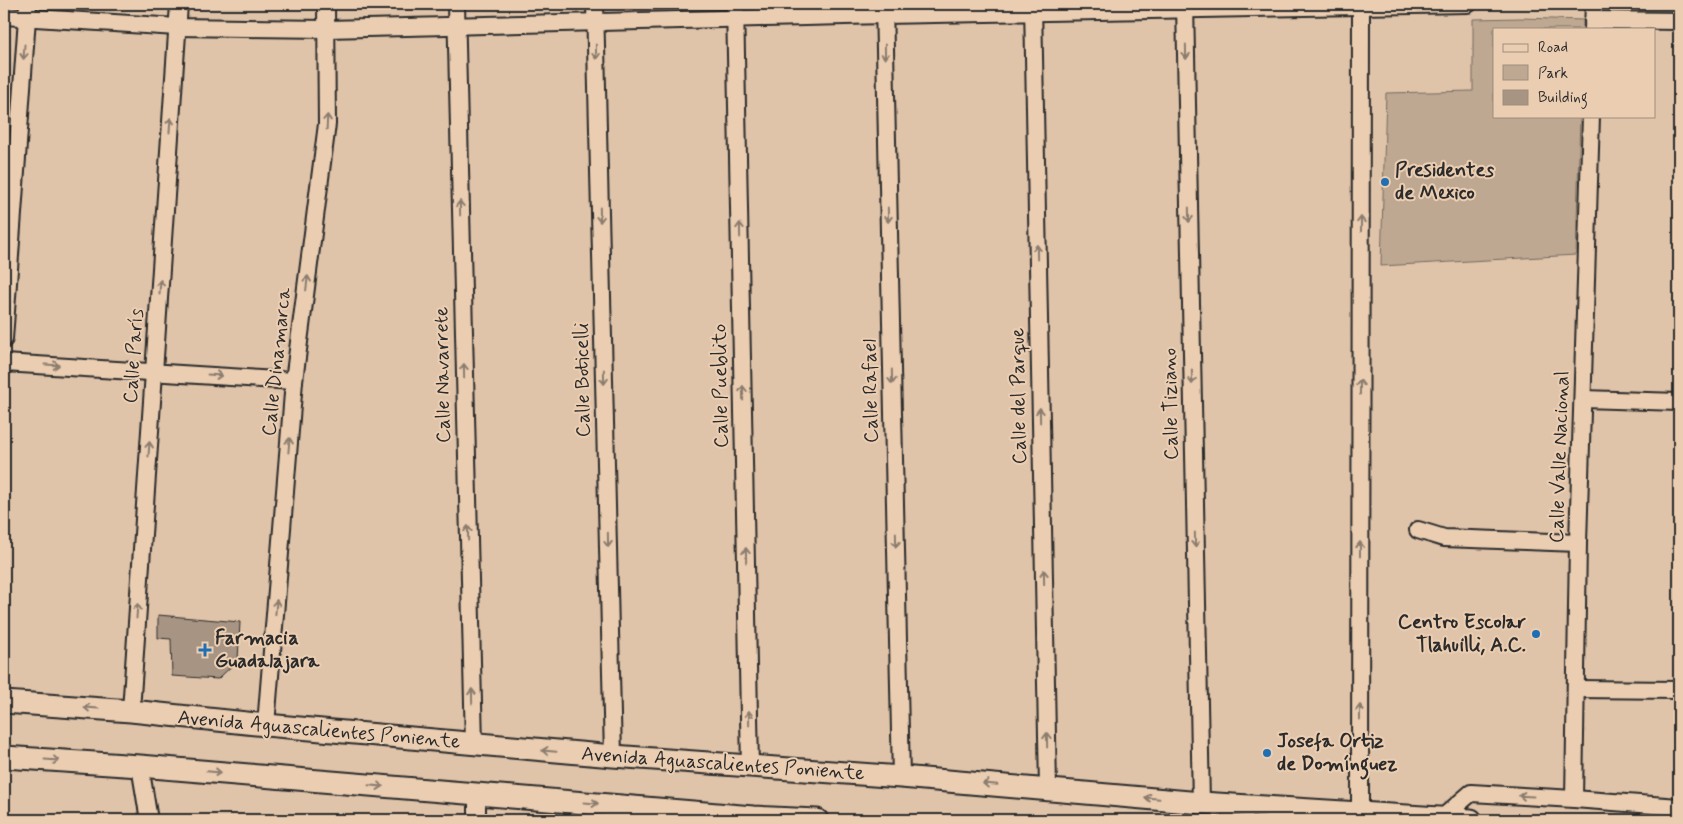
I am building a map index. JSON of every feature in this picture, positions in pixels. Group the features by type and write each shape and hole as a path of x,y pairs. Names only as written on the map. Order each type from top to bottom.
{"main road":[{"name":"Avenida Aguascalientes Poniente","path":"4,702 131,711 474,744 750,767 1048,788 1201,802 1471,820"},
{"path":"4,757 140,766 477,795 618,812 817,820"}],"street":[{"name":"Calle París","path":"131,711 179,4"},
{"name":"Calle Dinamarca","path":"266,725 294,380 327,124 326,4"},
{"name":"Calle Navarrete","path":"456,4 474,744"},
{"name":"Calle Boticelli","path":"595,4 614,756"},
{"path":"4,16 27,11 177,27 327,29 595,21 735,11 1468,4"},
{"path":"1360,813 1361,5"},
{"name":"Calle Tiziano","path":"1185,7 1201,802"},
{"name":"Calle del Parque","path":"1033,8 1048,788"},
{"name":"Calle Rafael","path":"884,9 901,777"},
{"path":"4,339 27,11"},
{"name":"Calle Pueblito","path":"735,11 750,767"},
{"path":"1593,17 1679,22"},
{"name":"Calle Valle Nacional","path":"1574,799 1578,543 1584,399 1591,118"},
{"path":"4,362 294,380"},
{"path":"1584,399 1679,402"},
{"path":"1418,530 1444,538 1578,543"},
{"path":"1576,689 1679,690"},
{"path":"140,766 149,820"},
{"path":"1442,818 1471,793 1679,807"},
{"path":"477,795 478,820"}],"green space":[{"path":"1473,19 1583,20 1583,28 1493,28 1493,118 1580,118 1576,255 1381,266 1386,93 1473,91"}],"building":[{"name":"Farmacia Guadalajara","path":"158,615 240,622 238,660 218,679 172,676 171,639 158,638"}],"place":[{"name":"Presidentes de Mexico","path":"1385,182"},
{"name":"Centro Escolar Tlahuilli, A.C.","path":"1536,634"},
{"name":"Farmacia Guadalajara","path":"205,650"},
{"name":"Josefa Ortiz de Domínguez","path":"1267,753"}]}
